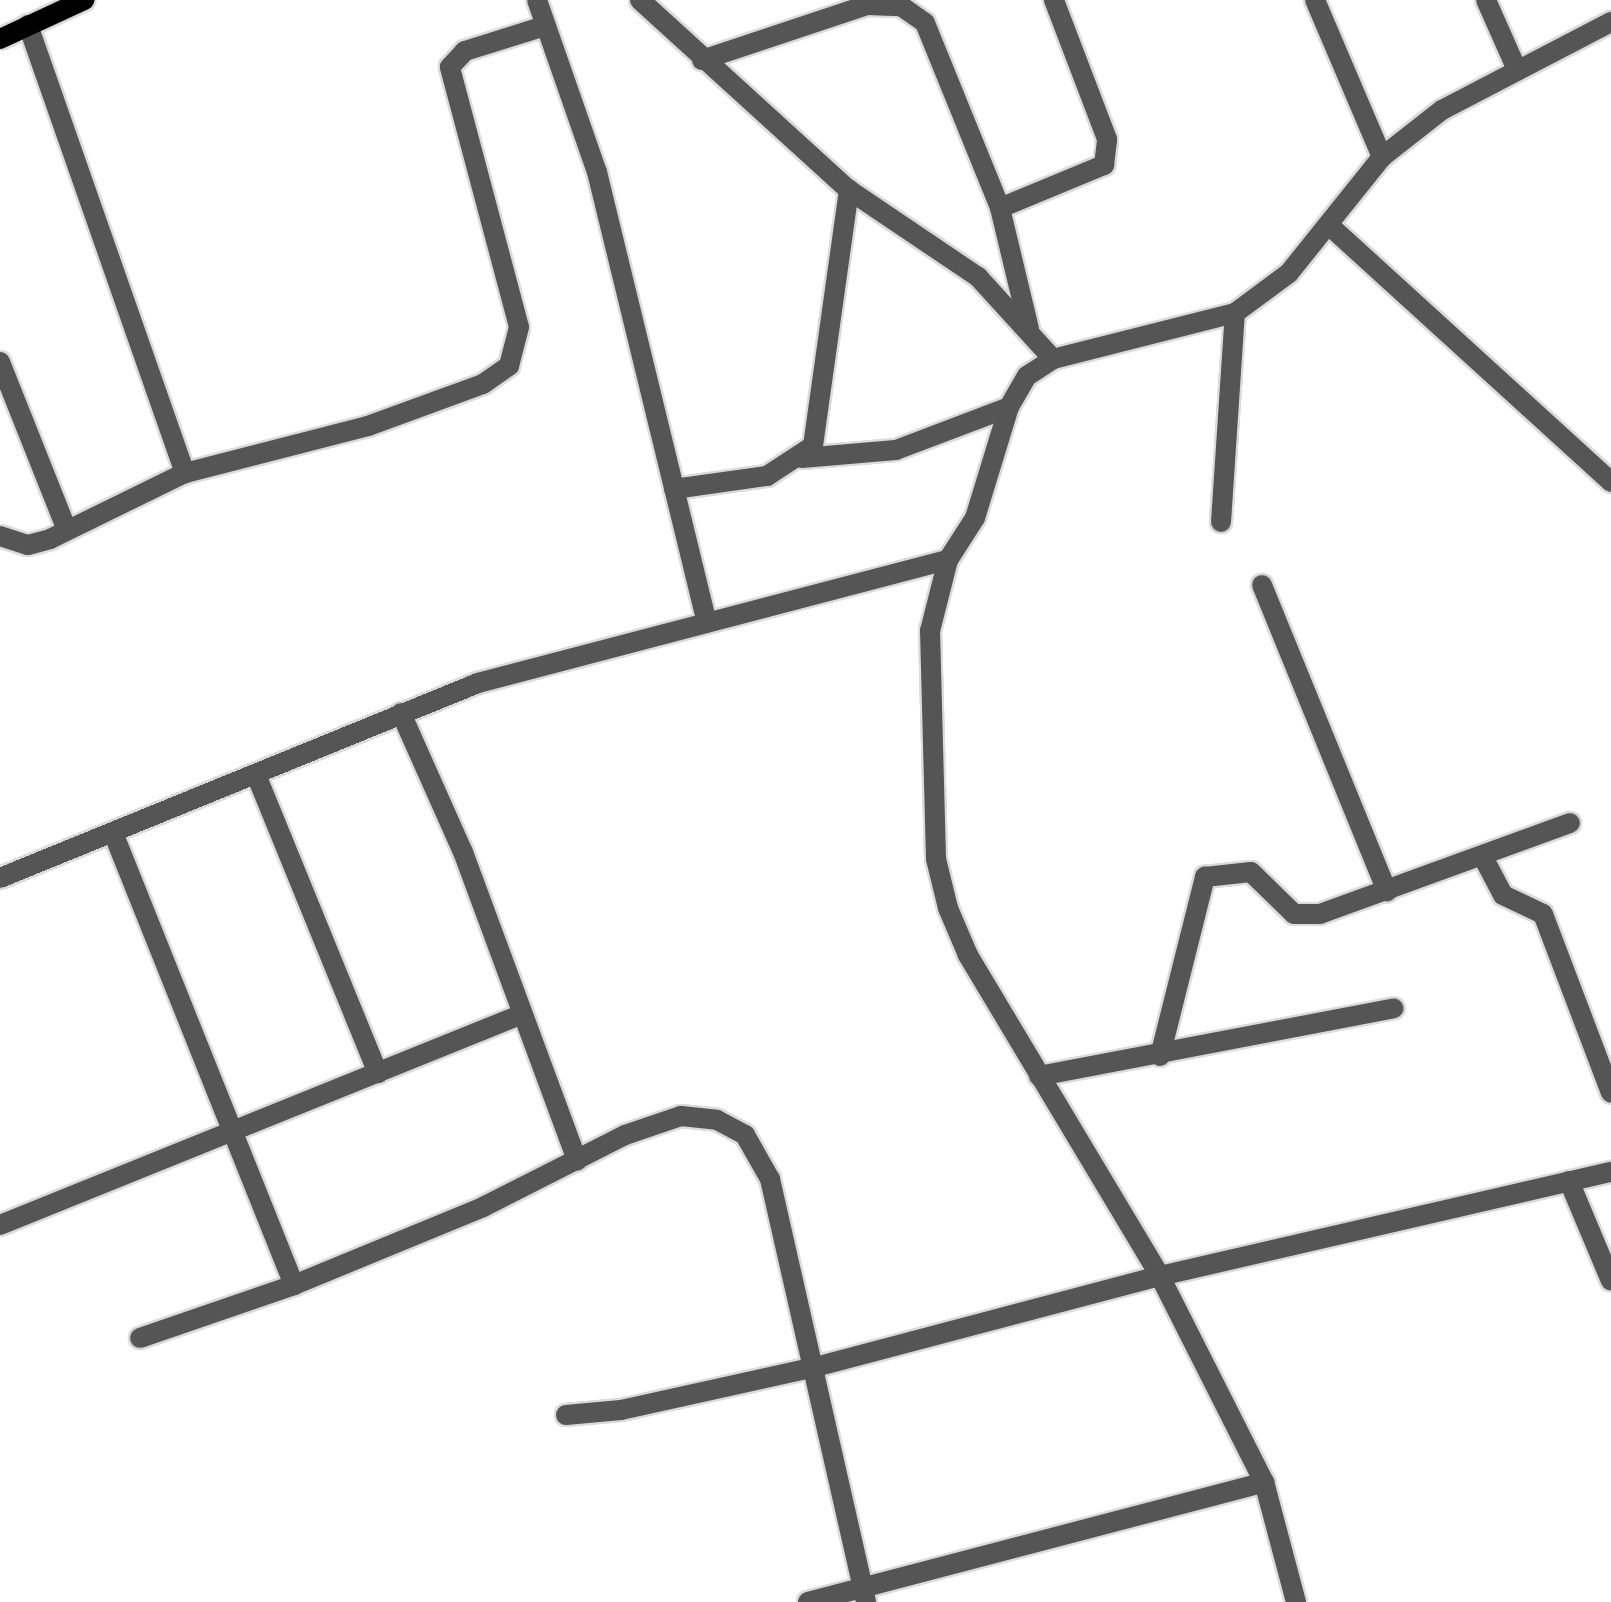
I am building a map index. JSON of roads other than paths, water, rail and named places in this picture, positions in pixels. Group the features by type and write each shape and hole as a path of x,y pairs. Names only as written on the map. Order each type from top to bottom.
{"main road":[{"path":"0,39 84,0"}],"street":[{"path":"537,0 597,172 707,622"},
{"path":"640,0 702,60 849,190 978,277 1029,329 1053,359"},
{"path":"1000,208 1104,165 1107,139 1054,0"},
{"path":"1315,0 1382,157"},
{"path":"1486,0 1517,70"},
{"path":"702,60 867,5 901,6 931,34 1000,208 1029,329"},
{"path":"1296,1602 1264,1482 1160,1276 968,955 936,859 930,631 948,560 975,518 1009,407 1027,376 1053,359 1235,313 1289,273 1331,227 1382,157 1442,110 1611,22"},
{"path":"28,25 185,473"},
{"path":"0,536 28,545 67,530 185,473 368,426 483,384 509,366 519,327 450,67 465,51 545,26"},
{"path":"674,489 767,476 802,458 813,446 830,358 849,190"},
{"path":"1331,227 1611,482"},
{"path":"1221,522 1235,313"},
{"path":"0,362 67,530"},
{"path":"802,458 896,450 1009,407"},
{"path":"0,878 257,777 401,713 478,683 948,560"},
{"path":"1262,585 1387,891"},
{"path":"401,713 463,852 520,1015 577,1161"},
{"path":"257,777 378,1073"},
{"path":"1160,1056 1205,877 1251,872 1303,916 1387,891 1570,823"},
{"path":"114,835 294,1285"},
{"path":"1483,857 1503,895 1543,914 1611,1093"},
{"path":"1039,1076 1160,1056 1394,1008"},
{"path":"0,1225 234,1134 520,1015"},
{"path":"140,1338 294,1285 681,1116 717,1120 745,1135 770,1179 815,1367 864,1595"},
{"path":"566,1415 621,1410 815,1367 1160,1276 1611,1172"},
{"path":"1569,1181 1611,1281"},
{"path":"808,1602 864,1595 1264,1482"}]}
